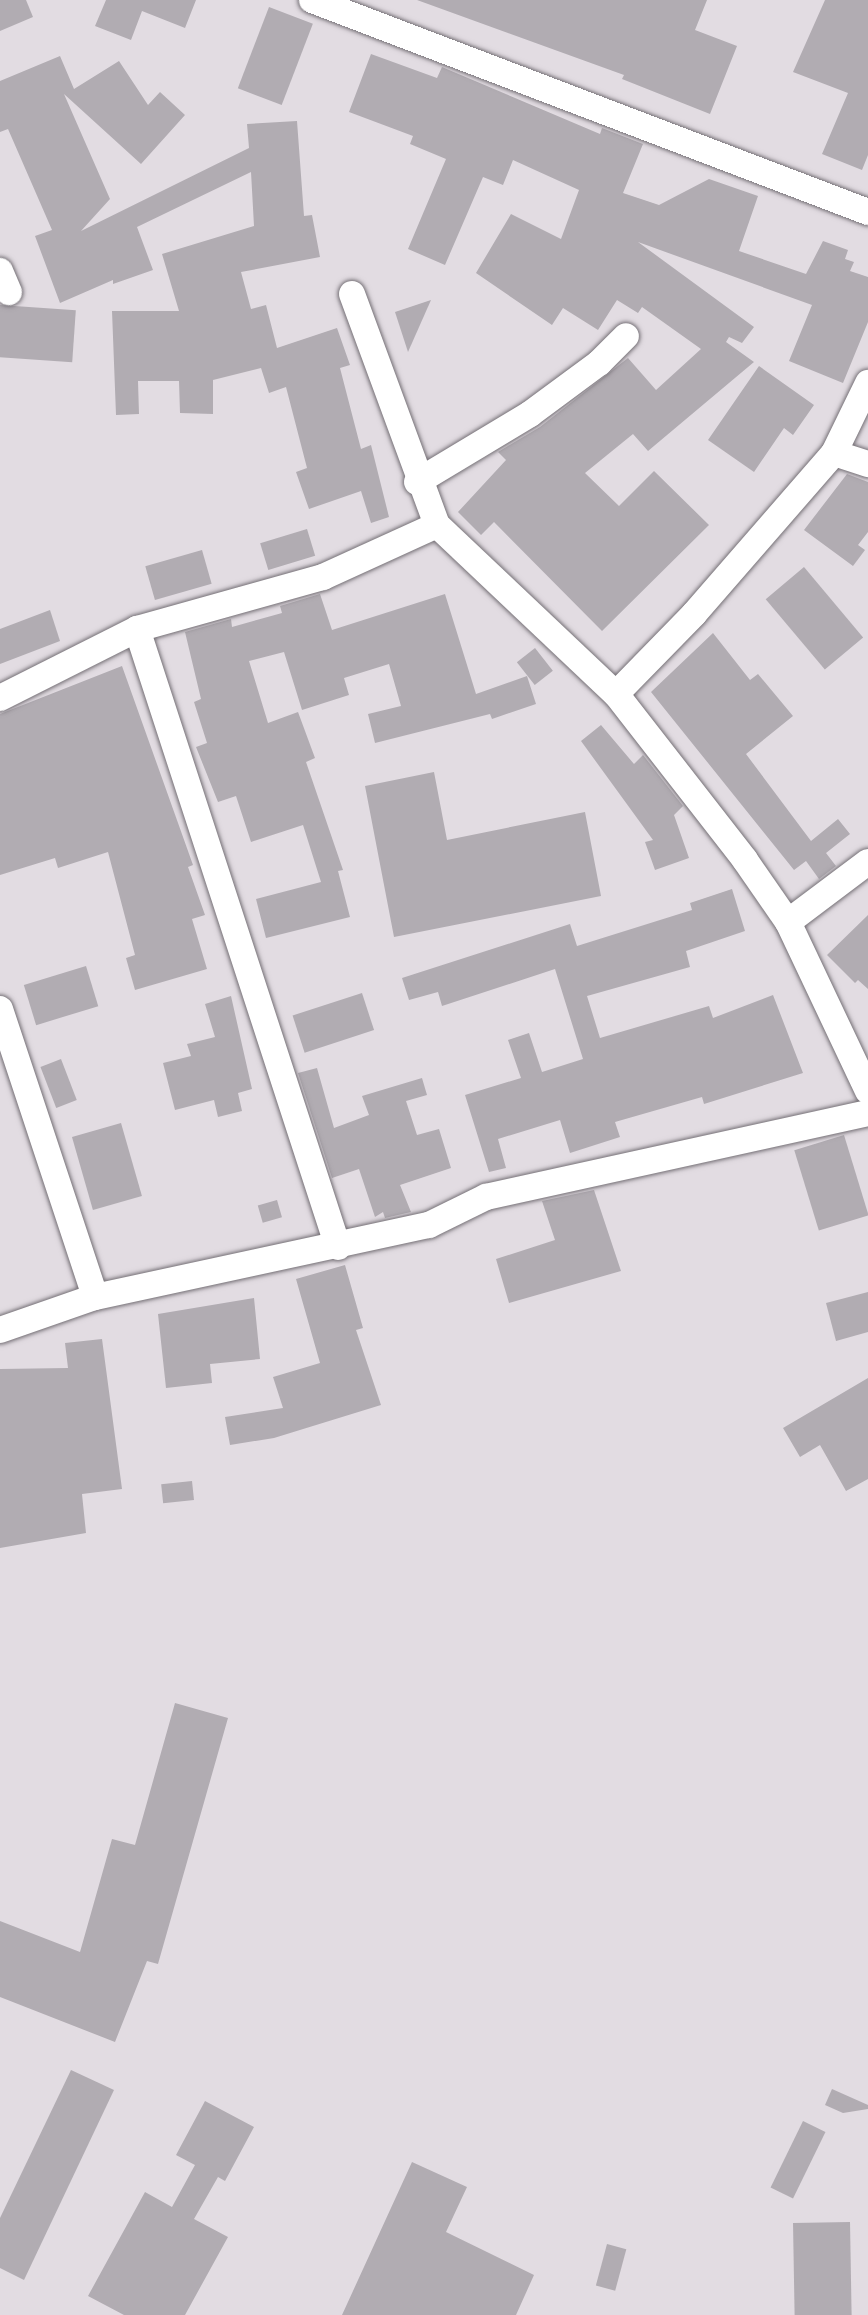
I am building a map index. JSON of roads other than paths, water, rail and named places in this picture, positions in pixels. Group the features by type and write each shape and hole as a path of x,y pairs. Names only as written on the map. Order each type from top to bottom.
{"street":[{"path":"312,0 375,12 868,212"},
{"path":"352,294 417,482 437,525 616,694 788,922 868,1091"},
{"path":"417,482 530,414 599,363 626,336"},
{"path":"616,694 694,614 834,453 868,383"},
{"path":"834,453 868,464"},
{"path":"0,698 137,629 323,577 437,525"},
{"path":"137,629 338,1247"},
{"path":"788,922 868,862"},
{"path":"0,1009 95,1297"},
{"path":"0,1330 95,1297 429,1225 486,1197 868,1113"}]}
